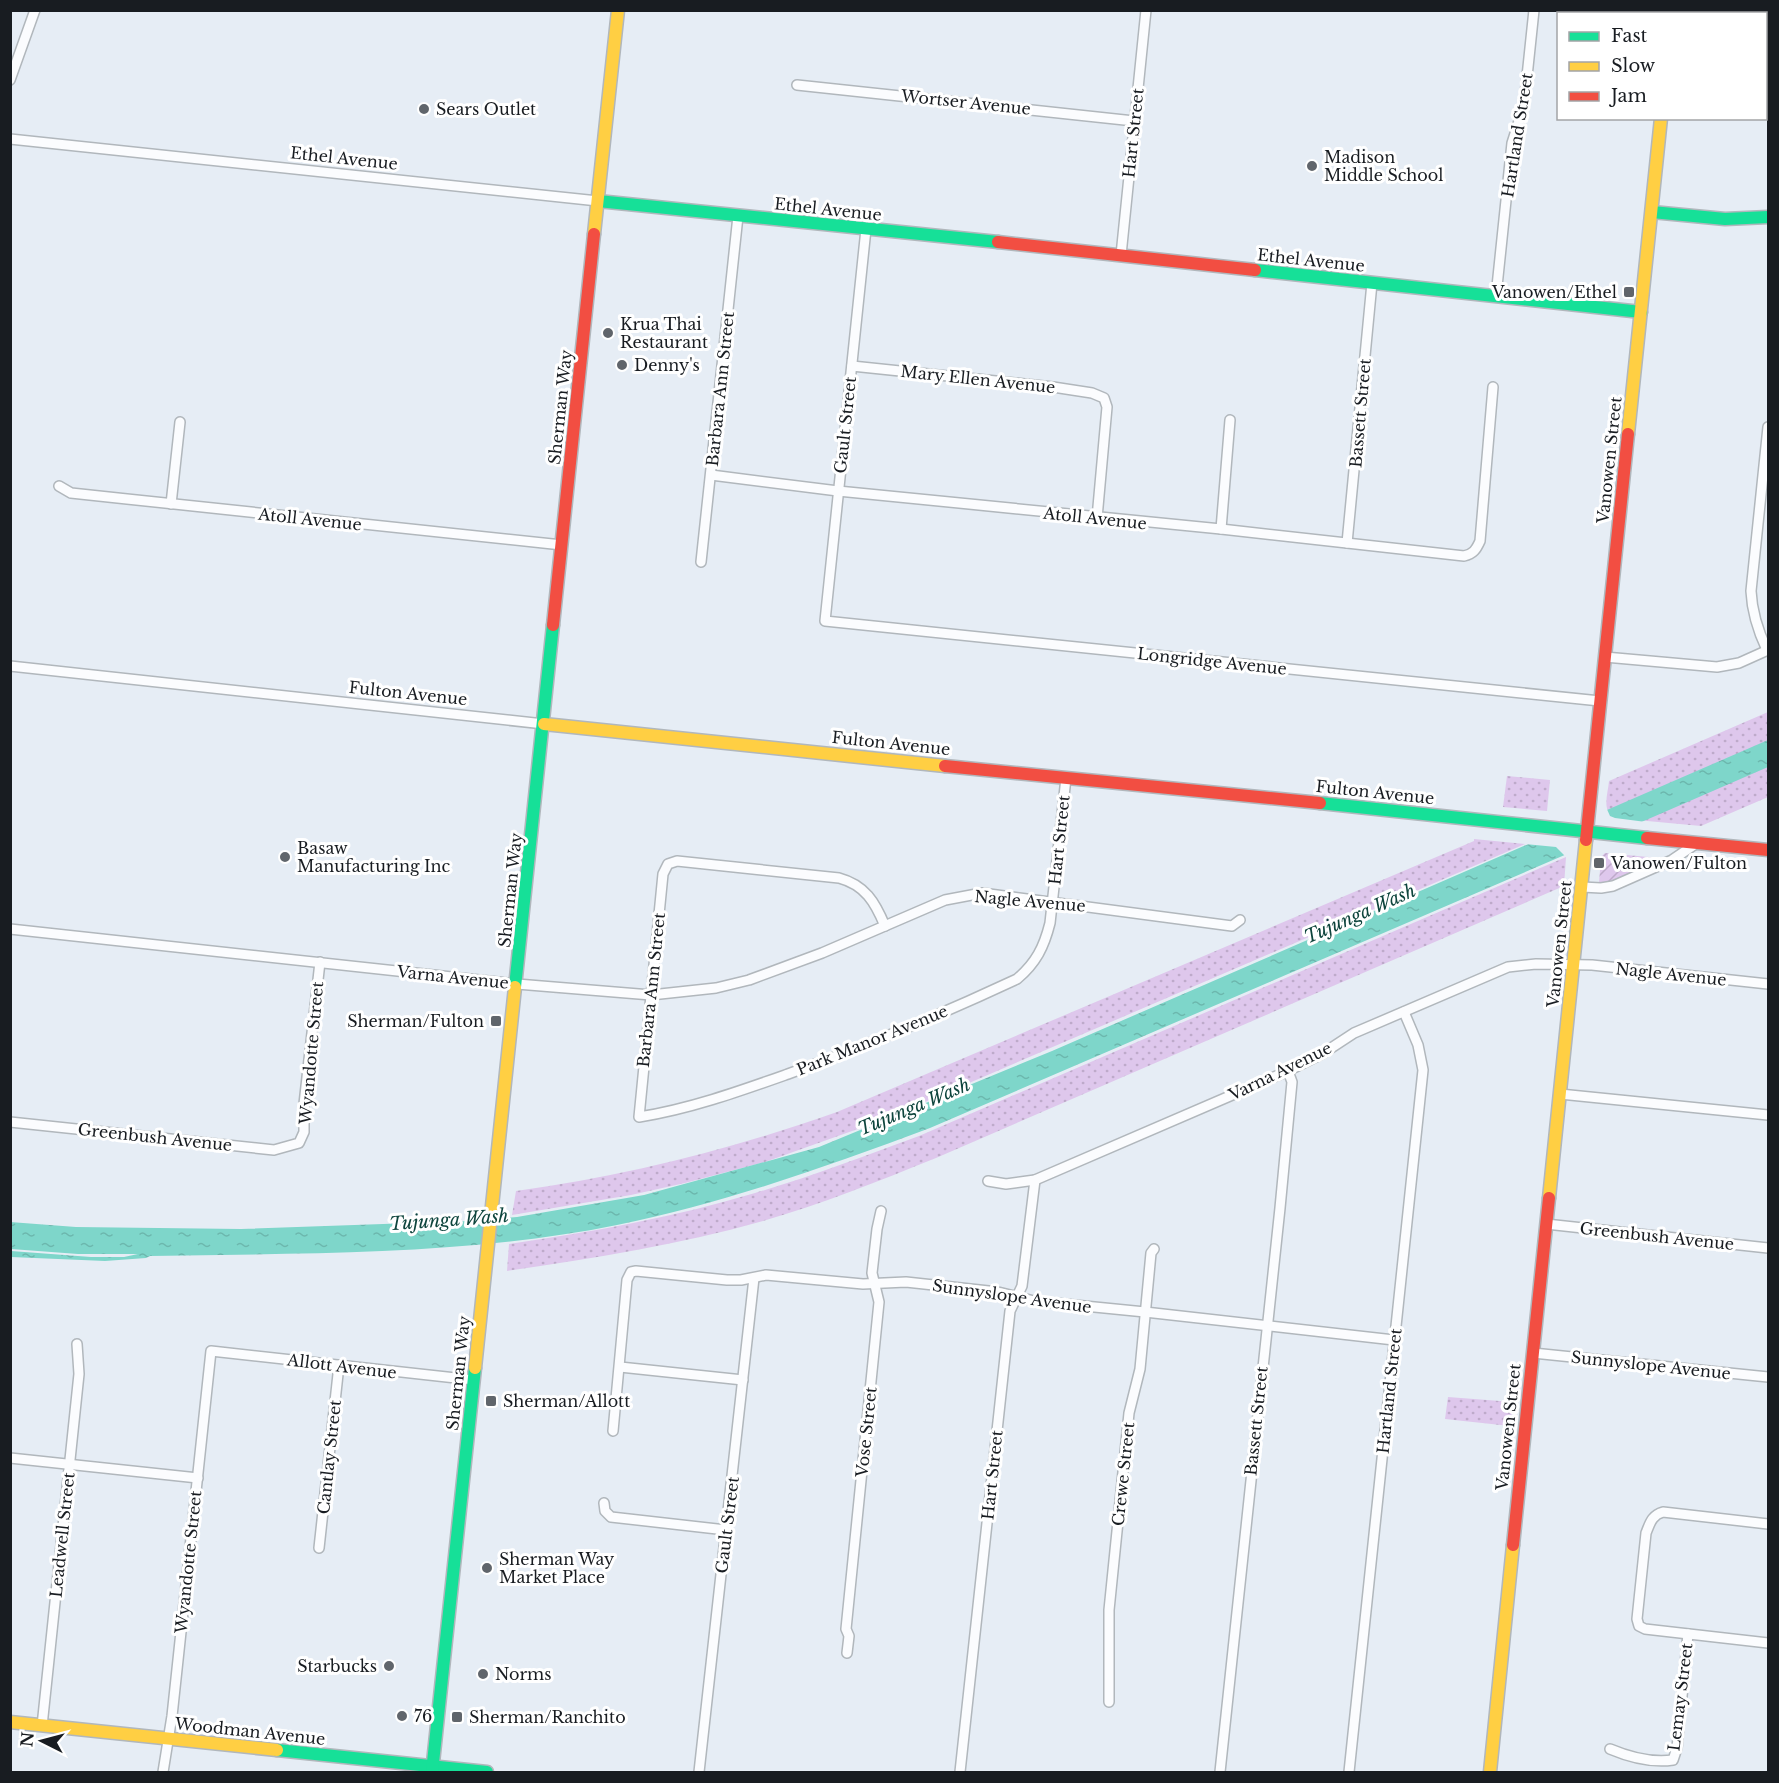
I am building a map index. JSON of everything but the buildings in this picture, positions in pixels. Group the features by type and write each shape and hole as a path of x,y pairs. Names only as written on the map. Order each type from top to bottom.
{"main road":[{"name":"Sherman Way","path":"433,1770 618,10"},
{"name":"Vanowen Street","path":"1490,1773 1662,120"},
{"name":"Ethel Avenue","path":"598,201 1641,312"},
{"path":"1652,212 1718,219 1749,220 1768,217"},
{"name":"Fulton Avenue","path":"544,724 1768,850"},
{"name":"Woodman Avenue","path":"10,1722 433,1770 486,1773"}],"street":[{"path":"10,80 35,10"},
{"name":"Hart Street","path":"1121,255 1146,10"},
{"name":"Hartland Street","path":"1496,296 1512,143 1524,105 1534,10"},
{"name":"Wortser Avenue","path":"797,84 1134,121"},
{"name":"Ethel Avenue","path":"10,139 598,201"},
{"name":"Barbara Ann Street","path":"701,562 738,216"},
{"name":"Gault Street","path":"825,621 866,230"},
{"name":"Bassett Street","path":"1347,543 1372,283"},
{"name":"Mary Ellen Avenue","path":"852,366 1053,387 1092,393 1104,398 1107,407 1097,518"},
{"name":"Atoll Avenue","path":"711,475 838,491 1464,556 1477,549 1481,536 1493,387"},
{"path":"1221,529 1230,420"},
{"path":"171,504 180,423"},
{"path":"1605,657 1717,667 1739,663 1768,650 1751,607 1768,427"},
{"name":"Atoll Avenue","path":"58,486 71,493 562,544"},
{"name":"Longridge Avenue","path":"825,621 1600,701"},
{"name":"Fulton Avenue","path":"10,666 544,724"},
{"name":"Hart Street","path":"1053,901 1066,778"},
{"path":"1581,887 1613,886 1672,860 1697,843"},
{"name":"Barbara Ann Street","path":"639,1117 663,874 668,864 677,861 851,881 872,898 885,926"},
{"name":"Nagle Avenue","path":"885,926 945,900 982,893 1232,926 1240,920"},
{"name":"Park Manor Avenue","path":"639,1117 740,1092 903,1030 1017,979 1028,969 1045,942 1053,901"},
{"name":"Varna Avenue","path":"10,929 517,984 651,995 716,988 749,980 822,953 885,926"},
{"name":"Wyandotte Street","path":"299,1143 304,1132 304,1104 320,963"},
{"name":"Varna Avenue","path":"987,1181 1006,1184 1035,1180 1288,1071 1322,1054 1354,1033 1509,967 1524,964 1573,965"},
{"name":"Nagle Avenue","path":"1573,965 1768,984"},
{"name":"Hartland Street","path":"1348,1773 1423,1070 1418,1045 1404,1011"},
{"name":"Bassett Street","path":"1220,1773 1280,1208 1292,1082 1288,1071"},
{"path":"1560,1094 1768,1115"},
{"name":"Greenbush Avenue","path":"10,1122 274,1150 288,1148 299,1143"},
{"name":"Hart Street","path":"960,1773 1010,1311 1022,1286 1035,1180"},
{"name":"Vose Street","path":"848,1653 849,1636 846,1629 879,1302 872,1273 881,1211"},
{"name":"Greenbush Avenue","path":"1546,1224 1768,1248"},
{"name":"Crewe Street","path":"1109,1702 1109,1610 1129,1413 1140,1369 1151,1253 1154,1249"},
{"name":"Sunnyslope Avenue","path":"620,1367 627,1280 631,1272 636,1271 727,1280 771,1275 875,1284 906,1282 998,1292 1034,1301 1394,1340"},
{"name":"Gault Street","path":"699,1773 754,1278"},
{"name":"Leadwell Street","path":"42,1726 79,1374 77,1344"},
{"name":"Wyandotte Street","path":"163,1773 172,1716 211,1351"},
{"name":"Allott Avenue","path":"211,1351 474,1380"},
{"name":"Sunnyslope Avenue","path":"1533,1353 1768,1377"},
{"name":"Cantlay Street","path":"319,1548 339,1365"},
{"path":"614,1431 620,1367 743,1380"},
{"path":"10,1458 198,1478"},
{"path":"604,1503 607,1515 726,1530"},
{"path":"1768,1524 1663,1512 1657,1514 1651,1520 1646,1533 1637,1619 1639,1626 1645,1629 1768,1643"},
{"name":"Lemay Street","path":"1610,1749 1625,1755 1662,1762 1673,1760 1677,1748 1688,1634"}],"shaded area":[{"path":"1768,712 1768,797 1701,826 1615,818 1608,811 1606,802 1609,781"},
{"path":"1507,776 1550,780 1547,811 1503,807"},
{"path":"1474,839 1525,844 883,1120 765,1162 685,1183 631,1195 512,1215 516,1191 598,1178 678,1160 758,1138 837,1112 1474,841"},
{"path":"1605,853 1659,858 1659,862 1614,881 1599,883 1601,857"},
{"path":"1566,857 1564,886 872,1184 829,1200 731,1230 604,1256 507,1271 509,1244 664,1217 776,1187 857,1159 919,1136"},
{"path":"1448,1397 1513,1402 1510,1426 1445,1419"}],"water":[{"path":"1768,740 1768,767 930,1128 815,1170 737,1195 617,1225 559,1235 443,1248 326,1253 150,1256 105,1261 11,1257 11,1251 91,1257 124,1257 138,1254 78,1254 11,1249 10,1222 76,1227 241,1229 469,1221 517,1217 644,1195 819,1147 1052,1051"}],"pier":[{"path":"1606,807 1610,816 1615,818 1646,822 1566,857 1556,847 1525,844"}],"traffic: fast":[{"path":"598,201 998,242"},
{"path":"1652,212 1725,219 1768,217"},
{"path":"1255,270 1641,312"},
{"path":"515,987 553,625"},
{"path":"1320,803 1647,838"},
{"path":"432,1772 475,1368"},
{"path":"277,1750 487,1772"}],"traffic: slow":[{"path":"594,234 618,10"},
{"path":"1628,434 1661,120"},
{"path":"544,724 945,766"},
{"path":"1549,1198 1586,840"},
{"path":"475,1368 515,987"},
{"path":"1490,1772 1513,1545"},
{"path":"10,1722 277,1750"}],"traffic: jam":[{"path":"553,625 594,234"},
{"path":"998,242 1255,270"},
{"path":"1586,840 1628,434"},
{"path":"945,766 1320,803"},
{"path":"1647,838 1768,850"},
{"path":"1513,1545 1549,1198"}],"place":[{"name":"Sears Outlet","path":"424,109"},
{"name":"Madison Middle School","path":"1312,166"},
{"name":"Vanowen/Ethel","path":"1629,292"},
{"name":"Krua Thai Restaurant","path":"608,333"},
{"name":"Denny's","path":"622,365"},
{"name":"Basaw Manufacturing Inc","path":"285,857"},
{"name":"Vanowen/Fulton","path":"1599,863"},
{"name":"Sherman/Fulton","path":"496,1021"},
{"name":"Sherman/Allott","path":"491,1401"},
{"name":"Sherman Way Market Place","path":"487,1568"},
{"name":"Starbucks","path":"389,1666"},
{"name":"Norms","path":"483,1674"},
{"name":"76","path":"402,1716"},
{"name":"Sherman/Ranchito","path":"457,1717"}],"water label":[{"name":"Tujunga Wash","path":"1360,914"},
{"name":"Tujunga Wash","path":"914,1107"},
{"name":"Tujunga Wash","path":"449,1220"}]}
